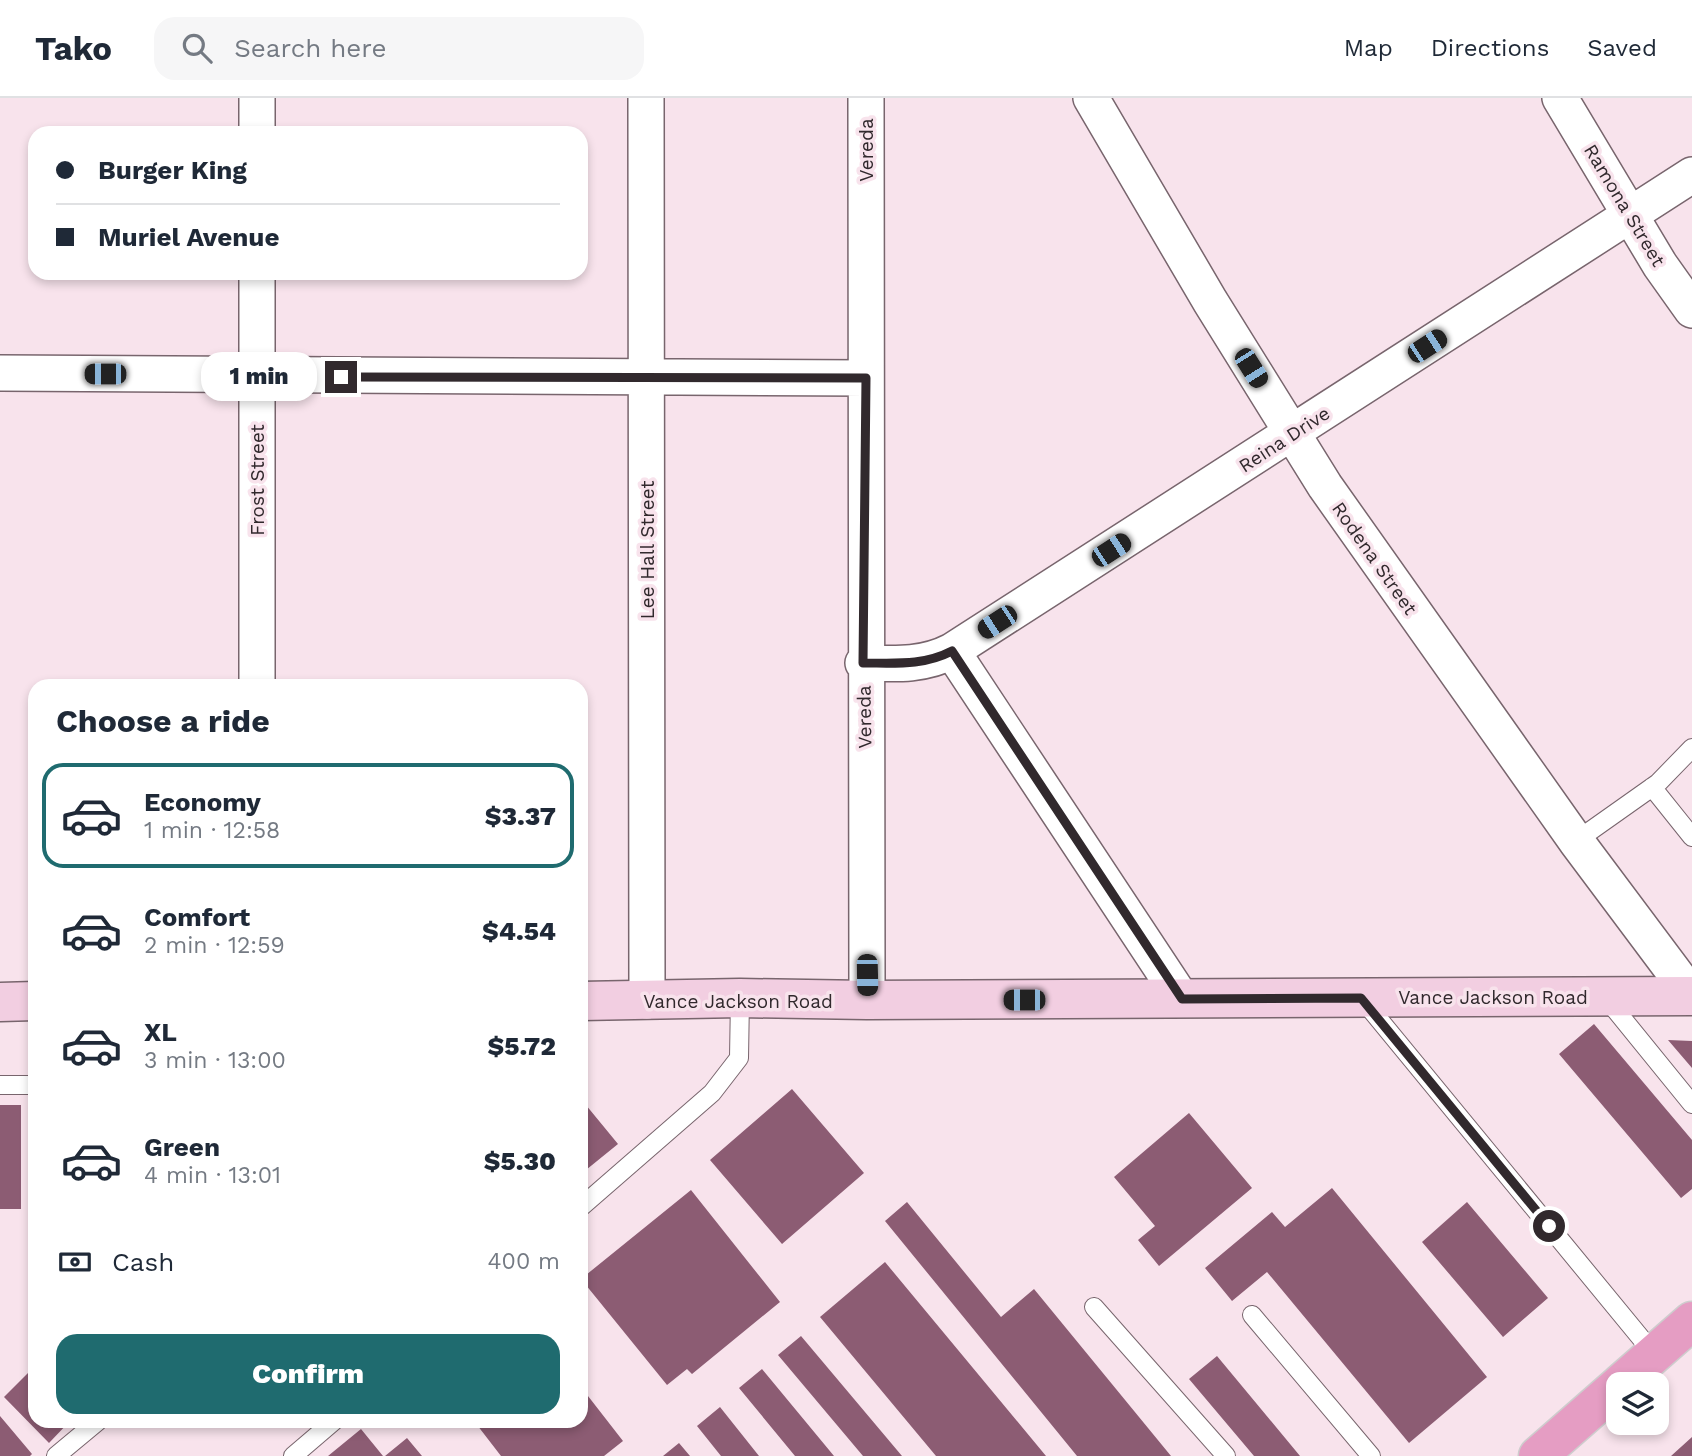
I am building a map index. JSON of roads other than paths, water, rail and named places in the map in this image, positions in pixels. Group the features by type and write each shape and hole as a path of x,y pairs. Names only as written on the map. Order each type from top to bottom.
{"main road":[{"name":"Vance Jackson Road","path":"588,1001 740,998 867,1000 1692,996"},
{"path":"0,1002 28,1002"},
{"path":"1634,1372 1692,1321"},
{"path":"1538,1456 1606,1396"}],"street":[{"path":"257,98 257,126"},
{"name":"Lee Hall Street","path":"646,98 647,1001"},
{"name":"Vereda","path":"866,98 863,663 867,1000"},
{"name":"Rodena Street","path":"1091,98 1203,290 1325,486 1576,841 1692,996"},
{"name":"Ramona Street","path":"1560,98 1630,216 1692,310"},
{"name":"Reina Drive","path":"863,663 913,664 933,661 952,651 1692,175"},
{"name":"Frost Street","path":"257,280 257,679"},
{"path":"0,373 866,378"},
{"path":"952,651 1182,999"}],"lane":[{"path":"1576,841 1652,787 1692,748"},
{"path":"1652,787 1692,837"},
{"path":"1605,997 1692,1104"},
{"path":"588,1201 712,1093 739,1058 740,998"},
{"path":"1361,998 1654,1354"},
{"path":"0,1085 28,1085"},
{"path":"1094,1307 1226,1456"},
{"path":"1252,1315 1371,1456"},
{"path":"56,1456 90,1428"},
{"path":"293,1456 326,1428"}]}
